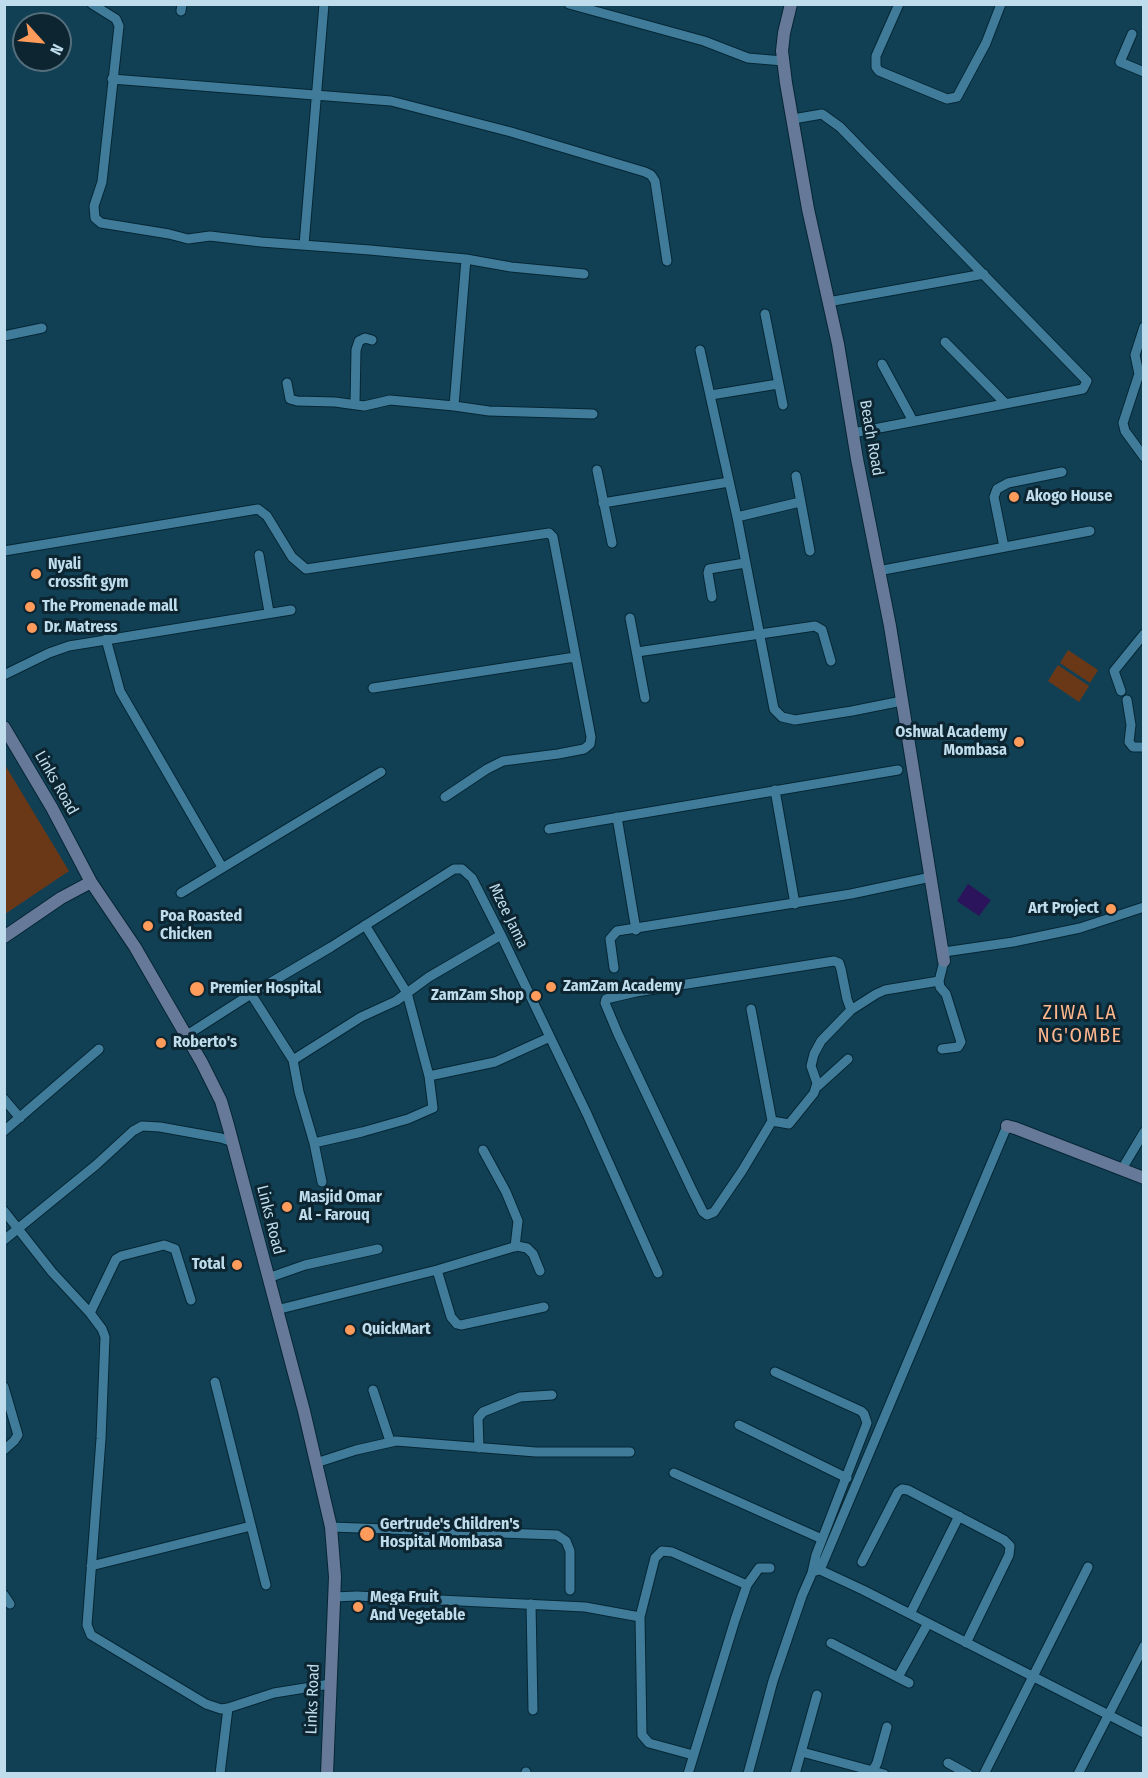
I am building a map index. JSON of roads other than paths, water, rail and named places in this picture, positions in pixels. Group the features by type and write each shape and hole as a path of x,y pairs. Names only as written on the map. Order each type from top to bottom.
{"main road":[{"name":"Beach Road","path":"791,4 784,33 783,61 808,209 838,344 902,701 944,957"},
{"name":"Links Road","path":"4,727 52,808 91,882 135,947 187,1035 215,1087 233,1142 331,1527 335,1577 327,1773"},
{"path":"4,937 62,898 91,882"},
{"path":"1007,1126 1143,1178"}],"street":[{"path":"92,4 116,20 118,26 102,182 94,206 95,218 101,223 188,239 210,236 466,259 511,267 584,274"},
{"path":"304,245 324,4"},
{"path":"569,4 704,41 748,58 783,61"},
{"path":"899,4 876,56 876,67 879,71 947,99 957,97 986,44 1002,4"},
{"path":"1132,34 1120,62 1143,72"},
{"path":"112,80 392,101 648,172 655,181 667,261"},
{"path":"793,119 820,114 828,116 874,160 1087,381 1083,389 853,433"},
{"path":"454,406 466,259"},
{"path":"828,302 984,274"},
{"path":"765,314 783,405"},
{"path":"1143,327 1135,355 1139,374 1123,423 1125,431 1143,457"},
{"path":"4,336 42,328"},
{"path":"355,404 356,350 359,341 365,338 372,340"},
{"path":"945,342 1005,403"},
{"path":"700,350 737,517 772,706 782,717 805,719 902,701"},
{"path":"882,364 913,421"},
{"path":"287,383 290,399 311,402 364,406 390,400 489,411 593,414"},
{"path":"711,395 778,384"},
{"path":"597,470 612,543"},
{"path":"1005,548 994,497 997,489 1008,483 1062,471"},
{"path":"796,477 810,551"},
{"path":"603,503 729,482"},
{"path":"737,517 800,502"},
{"path":"4,551 258,509 267,516 291,557 306,569 548,533 553,537 591,737 587,747 558,754 503,761 445,797"},
{"path":"878,571 1090,531"},
{"path":"259,555 269,612"},
{"path":"712,597 709,569 745,563"},
{"path":"4,675 59,649 106,639 291,610"},
{"path":"630,618 645,698"},
{"path":"637,652 818,626 824,634 831,661"},
{"path":"1121,691 1114,671 1143,634"},
{"path":"106,639 120,691 222,867"},
{"path":"373,688 575,657"},
{"path":"1127,700 1131,724 1130,745 1143,749"},
{"path":"549,829 898,770"},
{"path":"181,893 381,772"},
{"path":"775,790 795,904"},
{"path":"616,817 636,930"},
{"name":"Mzee Jama","path":"187,1035 458,868 466,871 472,878 501,935 658,1272"},
{"path":"614,968 611,937 617,931 636,930 795,904 931,877"},
{"path":"942,1049 958,1047 961,1042 946,994 940,987 944,957 1070,930 1143,907"},
{"path":"314,1143 362,1132 434,1108 429,1076 407,993 365,925"},
{"path":"293,1060 361,1017 396,1000 429,977 501,935"},
{"path":"751,1009 772,1121 714,1212 711,1215 706,1214 692,1190 618,1034 605,1003 606,999 636,992 834,961 839,963 851,1010"},
{"path":"817,1086 812,1066 814,1054 821,1041 851,1010 885,990 939,981"},
{"path":"251,994 293,1060 322,1182"},
{"path":"429,1076 495,1062 548,1038"},
{"path":"4,1131 99,1049"},
{"path":"772,1121 787,1124 793,1121 817,1086 848,1059"},
{"path":"4,1099 20,1118"},
{"path":"4,1240 96,1165 133,1131 142,1126 160,1127 233,1142"},
{"path":"748,1773 773,1681 802,1596 816,1571 1007,1126"},
{"path":"1122,1169 1143,1132"},
{"path":"483,1150 506,1192 518,1221 515,1247"},
{"path":"4,1211 52,1272 90,1313 104,1333 106,1352 101,1439 87,1625 91,1635 206,1704 221,1709 274,1693 330,1684"},
{"path":"90,1313 116,1259 164,1245 175,1249 191,1300"},
{"path":"276,1310 437,1270 515,1247 528,1248 540,1271"},
{"path":"268,1278 305,1265 378,1249"},
{"path":"437,1270 451,1317 457,1324 544,1307"},
{"path":"775,1372 848,1404 864,1414 867,1423 816,1555 816,1571"},
{"path":"215,1382 266,1585"},
{"path":"4,1387 18,1430 17,1438 4,1450"},
{"path":"373,1390 390,1442"},
{"path":"479,1448 478,1418 483,1412 520,1396 552,1395"},
{"path":"739,1425 846,1478"},
{"path":"316,1463 390,1442 402,1441 536,1452 630,1452"},
{"path":"674,1473 822,1539"},
{"path":"862,1562 900,1490 908,1490 1009,1543 1010,1549 966,1643"},
{"path":"910,1614 959,1516"},
{"path":"92,1566 251,1526"},
{"path":"331,1527 557,1535 566,1541 570,1551 570,1590"},
{"path":"693,1755 649,1743 643,1738 640,1617 655,1558 662,1551 672,1552 747,1585"},
{"path":"984,1773 1088,1567"},
{"path":"688,1773 747,1585 759,1568 770,1568"},
{"path":"816,1571 910,1614 1143,1733"},
{"path":"334,1597 357,1596 594,1608 640,1617"},
{"path":"531,1604 533,1710"},
{"path":"898,1677 928,1623"},
{"path":"831,1643 909,1683"},
{"path":"1078,1773 1143,1646"},
{"path":"795,1773 817,1695"},
{"path":"220,1773 228,1708"},
{"path":"872,1772 877,1763 886,1727"},
{"path":"802,1752 872,1772 884,1773"},
{"path":"948,1764 968,1773"}],"place":[{"name":"Akogo House","path":"1014,497"},
{"name":"Nyali crossfit gym","path":"36,574"},
{"name":"The Promenade mall","path":"30,607"},
{"name":"Dr. Matress","path":"32,628"},
{"name":"Oshwal Academy Mombasa","path":"1019,742"},
{"name":"Art Project","path":"1111,909"},
{"name":"Poa Roasted Chicken","path":"148,926"},
{"name":"ZamZam Academy","path":"551,987"},
{"name":"Premier Hospital","path":"197,989"},
{"name":"ZamZam Shop","path":"536,996"},
{"name":"Roberto's","path":"161,1043"},
{"name":"Masjid Omar Al - Farouq","path":"287,1207"},
{"name":"Total","path":"237,1265"},
{"name":"QuickMart","path":"350,1330"},
{"name":"Gertrude's Children's Hospital Mombasa","path":"367,1534"},
{"name":"Mega Fruit And Vegetable","path":"358,1607"}],"district":[{"name":"ZIWA LA NG'OMBE","path":"1080,1024"}]}
